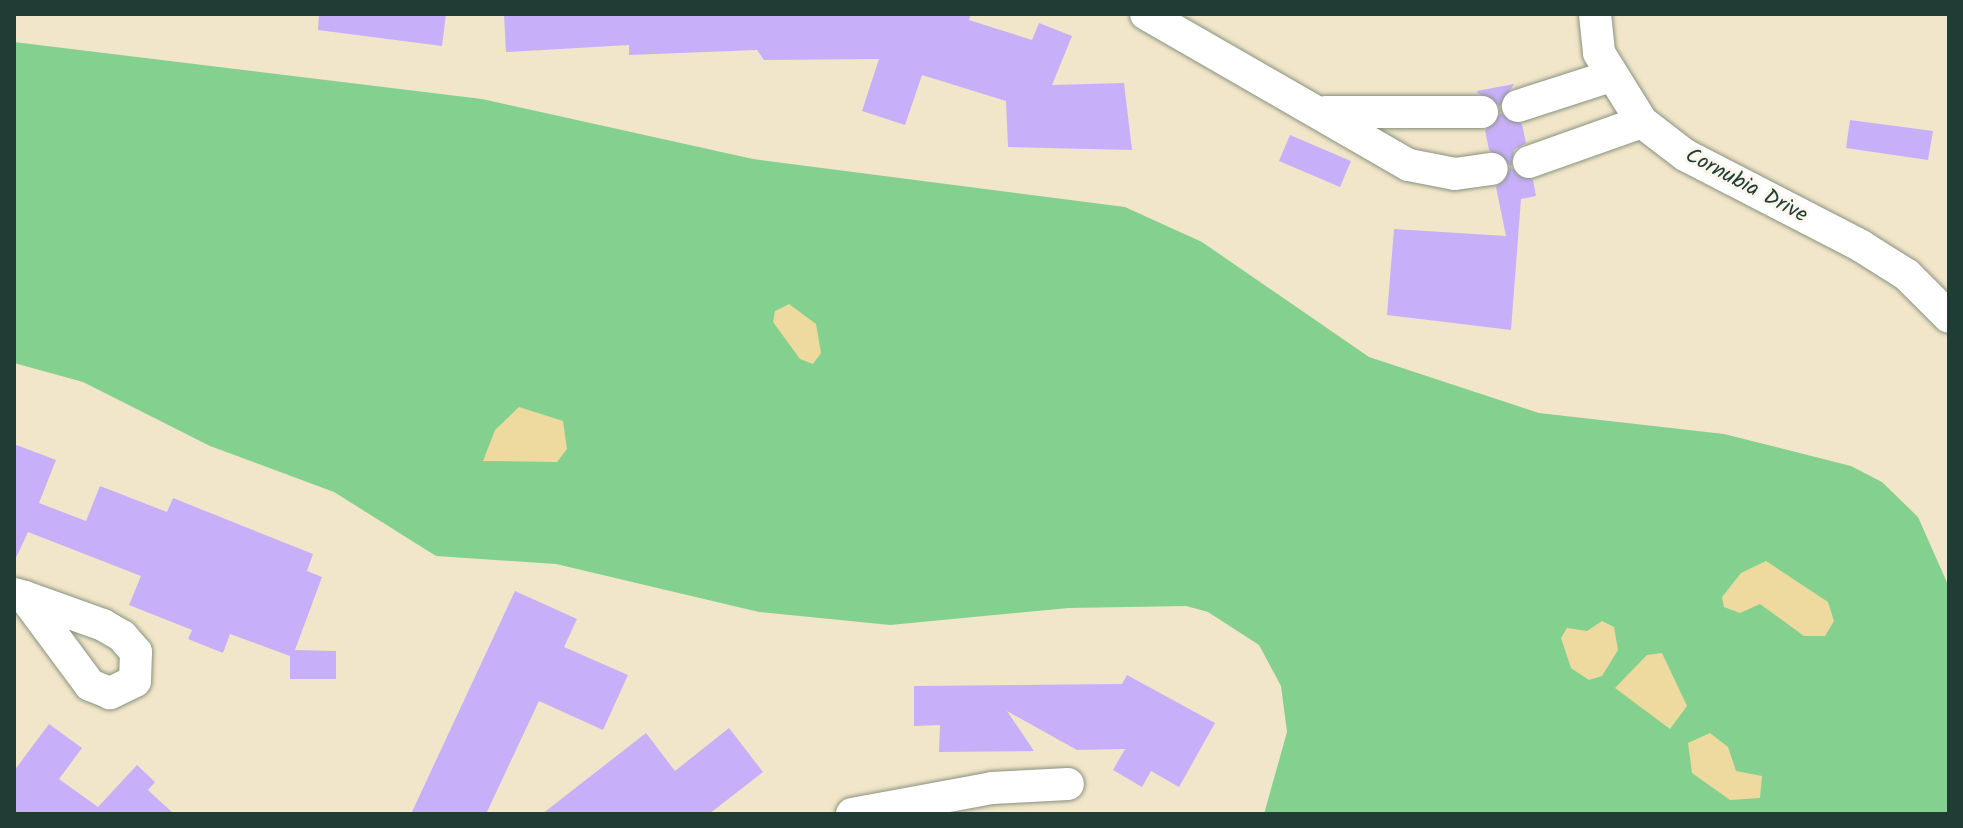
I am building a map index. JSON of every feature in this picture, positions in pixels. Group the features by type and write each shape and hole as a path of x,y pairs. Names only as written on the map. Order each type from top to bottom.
{"street":[{"path":"1146,14 1409,165 1455,174 1492,169"},
{"name":"Cornubia Drive","path":"1595,14 1599,53 1642,122 1685,155 1861,246 1907,275 1949,317"},
{"path":"1518,106 1611,76"},
{"path":"1318,112 1386,118 1482,112"},
{"path":"1529,162 1642,122"},
{"path":"852,814 992,788 1068,784"}],"green space":[{"path":"14,42 482,99 753,159 1125,207 1202,242 1369,357 1539,413 1724,434 1851,466 1882,482 1918,517 1949,587 1949,814 1264,814 1287,732 1281,686 1259,645 1208,612 1186,606 1069,608 890,625 759,612 556,564 436,556 334,492 210,446 83,382 14,363"}],"sand":[{"path":"789,304 816,324 821,353 813,364 800,359 773,322 775,311"},
{"path":"519,407 563,421 567,449 557,462 483,461 495,430"},
{"path":"1766,561 1828,602 1834,621 1825,636 1804,636 1760,604 1740,613 1724,607 1722,597 1741,573"},
{"path":"1602,621 1614,627 1618,650 1602,676 1589,680 1571,668 1561,638 1567,628 1587,631"},
{"path":"1662,653 1687,706 1670,729 1615,688 1647,655"},
{"path":"1710,733 1728,747 1736,771 1762,776 1760,798 1730,800 1692,773 1688,743"}],"building":[{"path":"319,14 446,14 442,46 318,30"},
{"path":"504,14 971,14 969,20 1032,40 1039,23 1072,36 1052,85 1124,83 1132,150 1008,147 1006,101 922,75 905,125 862,111 879,59 764,60 757,50 629,55 629,45 506,52"},
{"path":"1514,84 1500,106 1477,91"},
{"path":"1501,113 1522,124 1526,143 1514,150 1511,168 1533,180 1536,196 1521,199 1511,330 1387,315 1394,229 1506,236 1496,187 1511,166 1489,150 1485,130"},
{"path":"1850,120 1933,131 1928,160 1846,148"},
{"path":"1290,135 1351,161 1340,187 1279,161"},
{"path":"14,444 56,460 39,503 86,521 100,486 167,512 173,498 313,554 307,571 322,577 295,650 336,651 336,679 290,679 290,656 230,634 223,653 188,639 192,630 129,605 141,576 28,532 14,562"},
{"path":"515,591 577,619 564,647 628,675 603,730 539,701 486,814 411,814"},
{"path":"1127,675 1215,723 1179,787 1151,771 1142,787 1113,770 1125,749 1077,750 1007,711 1034,751 939,752 940,725 914,726 914,686 1122,684"},
{"path":"49,724 82,748 59,779 98,807 137,765 155,782 148,790 174,814 14,814 14,771"},
{"path":"729,728 763,772 709,814 542,814 646,733 675,771"}]}
